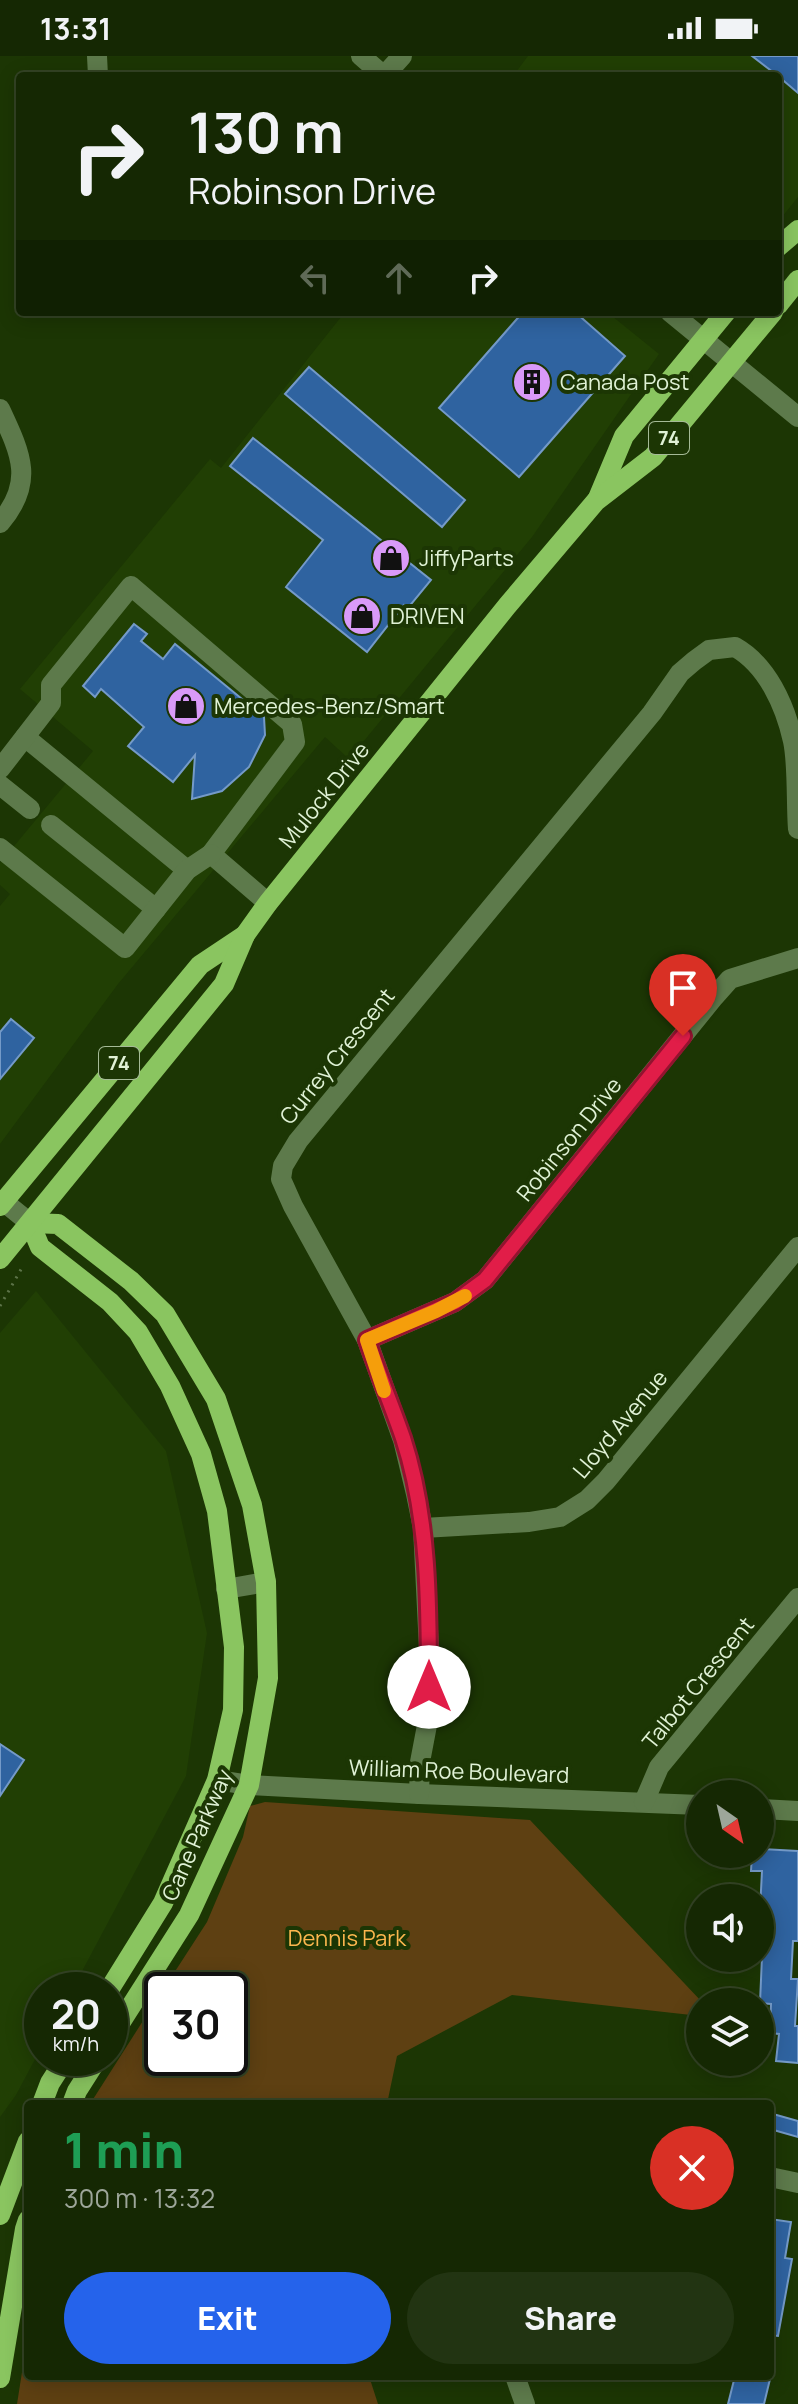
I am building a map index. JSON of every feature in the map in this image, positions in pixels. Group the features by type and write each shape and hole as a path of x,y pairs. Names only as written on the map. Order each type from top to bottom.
{"main road":[{"path":"782,244 798,230"},
{"path":"782,300 798,280"},
{"name":"Mulock Drive","path":"596,501 624,436 723,316"},
{"name":"Mulock Drive","path":"0,1259 224,984 245,935 268,903 507,606 596,501 653,457 770,316"},
{"name":"Mulock Drive","path":"2,1204 200,965 245,935"},
{"name":"Cane Parkway","path":"120,1972 163,1903 217,1780 233,1710 234,1647 217,1511 201,1454 170,1386 138,1332 110,1302 40,1247 30,1223 58,1224 131,1281 165,1314 216,1399 252,1505 266,1582 268,1678 249,1785 189,1915 128,2011"},
{"path":"44,2100 54,2076"},
{"path":"74,2100 87,2076"},
{"path":"0,2215 24,2152"},
{"path":"0,2378 24,2235"}],"street":[{"path":"361,56 379,72"},
{"path":"388,72 402,56"},
{"path":"675,316 798,417"},
{"path":"0,409 22,467 21,490 0,523"},
{"path":"0,769 51,703 51,685 131,586 292,724 295,742 211,854 187,870 125,948 0,848"},
{"name":"Currey Crescent","path":"419,1794 420,1762 428,1720 429,1675 423,1528 403,1440 367,1340 293,1206 281,1179 283,1166 298,1141 652,713 680,673 709,650 735,647 753,660 767,676 784,712 793,741 798,829"},
{"path":"25,737 187,870"},
{"path":"0,785 30,809"},
{"path":"51,825 156,909"},
{"path":"211,854 268,903"},
{"name":"Robinson Drive","path":"367,1340 455,1302 485,1280 730,979 798,958"},
{"name":"Cane Parkway","path":"2,1204 30,1223"},
{"name":"Lloyd Avenue","path":"423,1528 529,1522 560,1517 587,1500 606,1481 798,1247"},
{"path":"226,1589 266,1582"},
{"name":"Talbot Crescent","path":"644,1802 659,1767 798,1598"},
{"name":"William Roe Boulevard","path":"217,1780 249,1785 419,1794 686,1804"},
{"path":"774,1810 798,1811"},
{"path":"774,2178 798,2183"},
{"path":"516,2380 525,2404"}],"path":[{"path":"0,1306 23,1266"}],"shaded area":[{"path":"528,56 798,56 798,197 782,217 782,72 516,72"},
{"path":"342,316 612,316 659,354 532,537 349,759 325,737 118,984 0,1144 0,906 10,894 0,885 0,863 93,751 20,689 210,459 221,468"},
{"path":"36,1291 166,1451 207,1633 186,1776 82,1972 24,1972 26,2076 0,2117 0,1333"}],"green space":[{"name":"Dennis Park","path":"265,1802 530,1820 689,1988 686,1988 686,2014 512,1995 397,2056 388,2100 93,2100 108,2076 128,2076 128,2044 144,2019 144,2076 248,2076 248,1972 175,1972 207,1922 243,1837 250,1806"},
{"path":"24,2359 24,2380 370,2380 378,2404 17,2404"}],"building":[{"path":"752,56 798,56 798,93 782,79 782,72 773,72"},
{"name":"Canada Post","path":"520,316 580,316 625,356 519,477 439,408"},
{"path":"309,367 465,500 442,527 285,394"},
{"path":"253,438 431,580 408,608 404,605 367,652 286,587 323,540 230,466"},
{"name":"Mercedes-Benz/Smart","path":"134,624 147,634 141,641 163,659 175,644 264,717 265,735 249,767 222,791 192,799 195,755 173,782 128,746 144,727 101,689 95,697 83,686"},
{"path":"11,1019 34,1038 0,1079 0,1032"},
{"path":"0,1744 24,1760 0,1796"},
{"path":"774,1850 798,1851 798,1941 793,1941 791,1979 798,1979 795,2026 798,2026 798,2063 776,2061 779,2034 774,2033 774,1988 761,1988 761,1972 774,1972 774,1884 761,1884 762,1871 751,1871 751,1868 774,1868"},
{"path":"774,2114 798,2121 798,2137 774,2130"},
{"path":"774,2220 791,2222 785,2258 792,2259 778,2336 774,2336"},
{"path":"734,2380 770,2380 764,2404 728,2404"}],"slow traffic":[{"path":"384,1391 367,1340 465,1296"}],"place":[{"name":"Canada Post","path":"532,382"},
{"name":"JiffyParts","path":"391,558"},
{"name":"DRIVEN","path":"362,616"},
{"name":"Mercedes-Benz/Smart","path":"186,706"}],"route":[{"path":"429,1687 423,1528 403,1440 367,1340 455,1302 485,1280 683,1036"}]}
